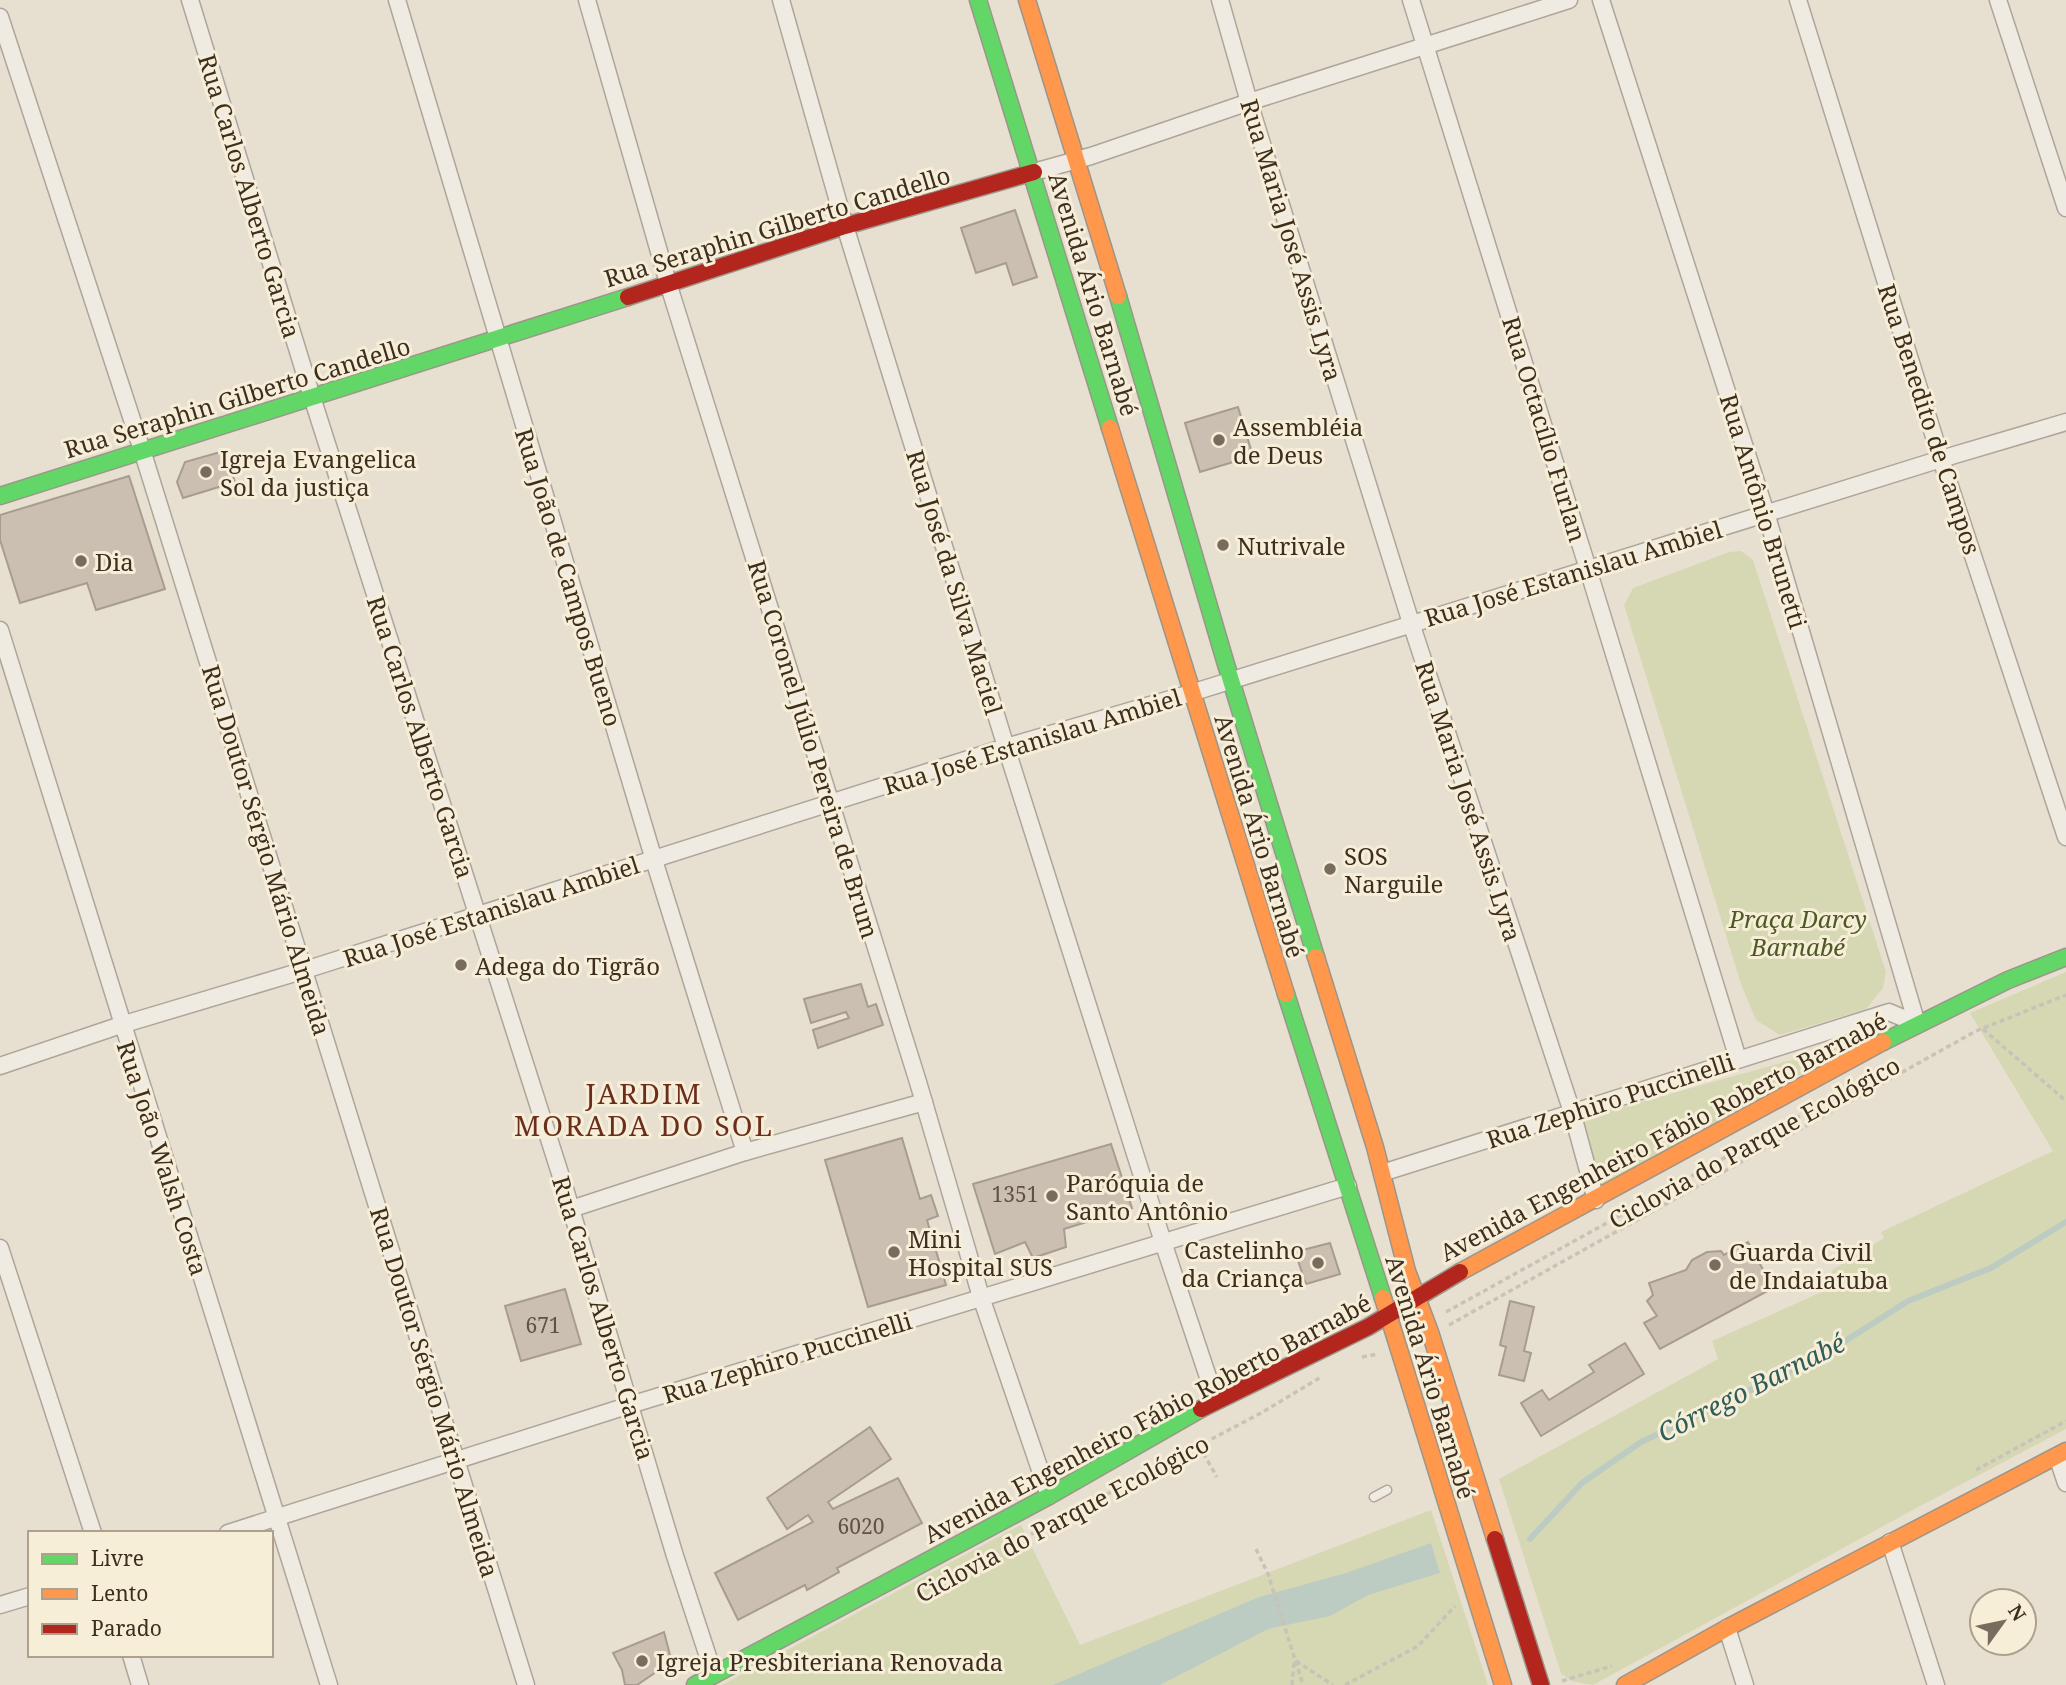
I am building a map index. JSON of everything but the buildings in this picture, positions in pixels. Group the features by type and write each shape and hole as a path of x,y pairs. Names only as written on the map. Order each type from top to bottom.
{"main road":[{"name":"Avenida Ário Barnabé","path":"978,0 1034,172 1191,693 1503,1685"},
{"name":"Avenida Ário Barnabé","path":"1027,0 1077,159 1231,680 1316,950 1382,1173 1407,1271 1430,1332 1541,1685"},
{"name":"Rua Seraphin Gilberto Candello","path":"0,496 845,226 1034,172"},
{"name":"Avenida Engenheiro Fábio Roberto Barnabé","path":"695,1685 1049,1496 1216,1401 1368,1327 1416,1297 1917,1024 2008,980 2066,957"},
{"path":"1625,1685 1727,1628 2062,1453"}],"street":[{"name":"Rua Carlos Alberto Garcia","path":"190,0 312,397 571,1209 675,1556 714,1675"},
{"name":"Rua João de Campos Bueno","path":"397,0 653,860 744,1152"},
{"name":"Rua Coronel Júlio Pereira de Brum","path":"587,0 668,283 924,1102 981,1297 1049,1496"},
{"name":"Rua José da Silva Maciel","path":"781,0 845,226 1006,747 1216,1401"},
{"name":"Rua Maria José Assis Lyra","path":"1220,0 1249,102 1411,623 1572,1112 1596,1200"},
{"name":"Rua Octacílio Furlan","path":"1411,0 1738,1059"},
{"name":"Rua Seraphin Gilberto Candello","path":"1034,172 1091,156 1249,102 1569,0"},
{"name":"Rua Antônio Brunetti","path":"1601,0 1766,513 1917,1024"},
{"name":"Rua Benedito de Campos","path":"1798,0 1941,458 2066,837"},
{"path":"1998,0 2066,208"},
{"name":"Rua Doutor Sérgio Mário Almeida","path":"0,17 142,450 526,1685"},
{"name":"Rua José Estanislau Ambiel","path":"0,1066 121,1025 305,970 1006,747 1191,693 1941,458 2066,422"},
{"name":"Rua João Walsh Costa","path":"0,630 329,1685"},
{"name":"Rua Zephiro Puccinelli","path":"1382,1173 1889,1012 1917,1024"},
{"path":"571,1209 744,1152 924,1102"},
{"name":"Rua Zephiro Puccinelli","path":"234,1531 630,1405 1348,1186"},
{"path":"0,1248 92,1531"},
{"path":"2062,1453 2066,1483"},
{"path":"1890,1542 1936,1685"},
{"path":"0,1605 28,1597"},
{"path":"1727,1628 1745,1685"},
{"path":"132,1657 140,1685"}],"lane":[{"path":"1374,1497 1387,1490"}],"path":[{"path":"1443,1325 1450,1325 1983,1028 2066,995"},
{"path":"1983,1028 2066,1101"},
{"name":"Ciclovia do Parque Ecológico","path":"1445,1312 1868,1079"},
{"path":"1360,1357 1378,1354"},
{"name":"Ciclovia do Parque Ecológico","path":"984,1559 1261,1413 1328,1373"},
{"path":"1199,1446 1217,1477"},
{"path":"1256,1549 1268,1574 1303,1685"},
{"path":"1345,1685 1418,1647 1456,1605 1476,1595"},
{"path":"1291,1684 1294,1660"},
{"path":"1294,1660 1332,1685"}],"green space":[{"name":"Praça Darcy Barnabé","path":"1741,551 1753,560 1886,972 1883,988 1866,1009 1780,1035 1756,1020 1742,987 1624,605 1633,588 1729,552"},
{"path":"2066,972 2066,1429 1593,1685 1571,1681 1561,1673 1499,1479 1718,1359 1712,1341 1831,1288 1832,1270 1884,1238 1881,1232 2053,1151 1970,1013"},
{"path":"1860,1041 1600,1187 1580,1119"},
{"path":"1431,1510 1488,1685 722,1685 1021,1525 1080,1645"}],"shaded area":[{"path":"1431,1543 1440,1573 1368,1595 1330,1616 1268,1629 1160,1685 1053,1685 1259,1597 1346,1573"}],"waterway":[{"name":"Córrego Barnabé","path":"1530,1539 1582,1483 1641,1442 1820,1357 1908,1301 1991,1268 2066,1222"}],"traffic: fast":[{"path":"978,0 1110,428"},
{"path":"1118,296 1225,661 1316,957"},
{"path":"0,496 628,297"},
{"path":"1883,1042 2008,980 2066,957"},
{"path":"1286,994 1383,1298"},
{"path":"695,1685 1049,1496 1201,1409"}],"traffic: slow":[{"path":"1027,0 1118,296"},
{"path":"1110,428 1286,994"},
{"path":"1316,957 1375,1147 1407,1271 1430,1332 1495,1539"},
{"path":"1460,1272 1883,1042"},
{"path":"1383,1298 1503,1685"},
{"path":"1625,1685 1727,1628 2066,1451"}],"traffic: jam":[{"path":"628,297 845,226 1034,172"},
{"path":"1201,1409 1368,1327 1460,1272"},
{"path":"1495,1539 1541,1685"}],"place":[{"name":"Assembléia de Deus","path":"1219,440"},
{"name":"Igreja Evangelica Sol da justiça","path":"206,472"},
{"name":"Nutrivale","path":"1223,545"},
{"name":"Dia","path":"81,561"},
{"name":"SOS Narguile","path":"1330,869"},
{"name":"Adega do Tigrão","path":"461,965"},
{"name":"Paróquia de Santo Antônio","path":"1052,1196"},
{"name":"Mini Hospital SUS","path":"894,1252"},
{"name":"Castelinho da Criança","path":"1318,1263"},
{"name":"Guarda Civil de Indaiatuba","path":"1715,1265"},
{"name":"Igreja Presbiteriana Renovada","path":"642,1661"}],"district":[{"name":"JARDIM MORADA DO SOL","path":"644,1109"}]}
